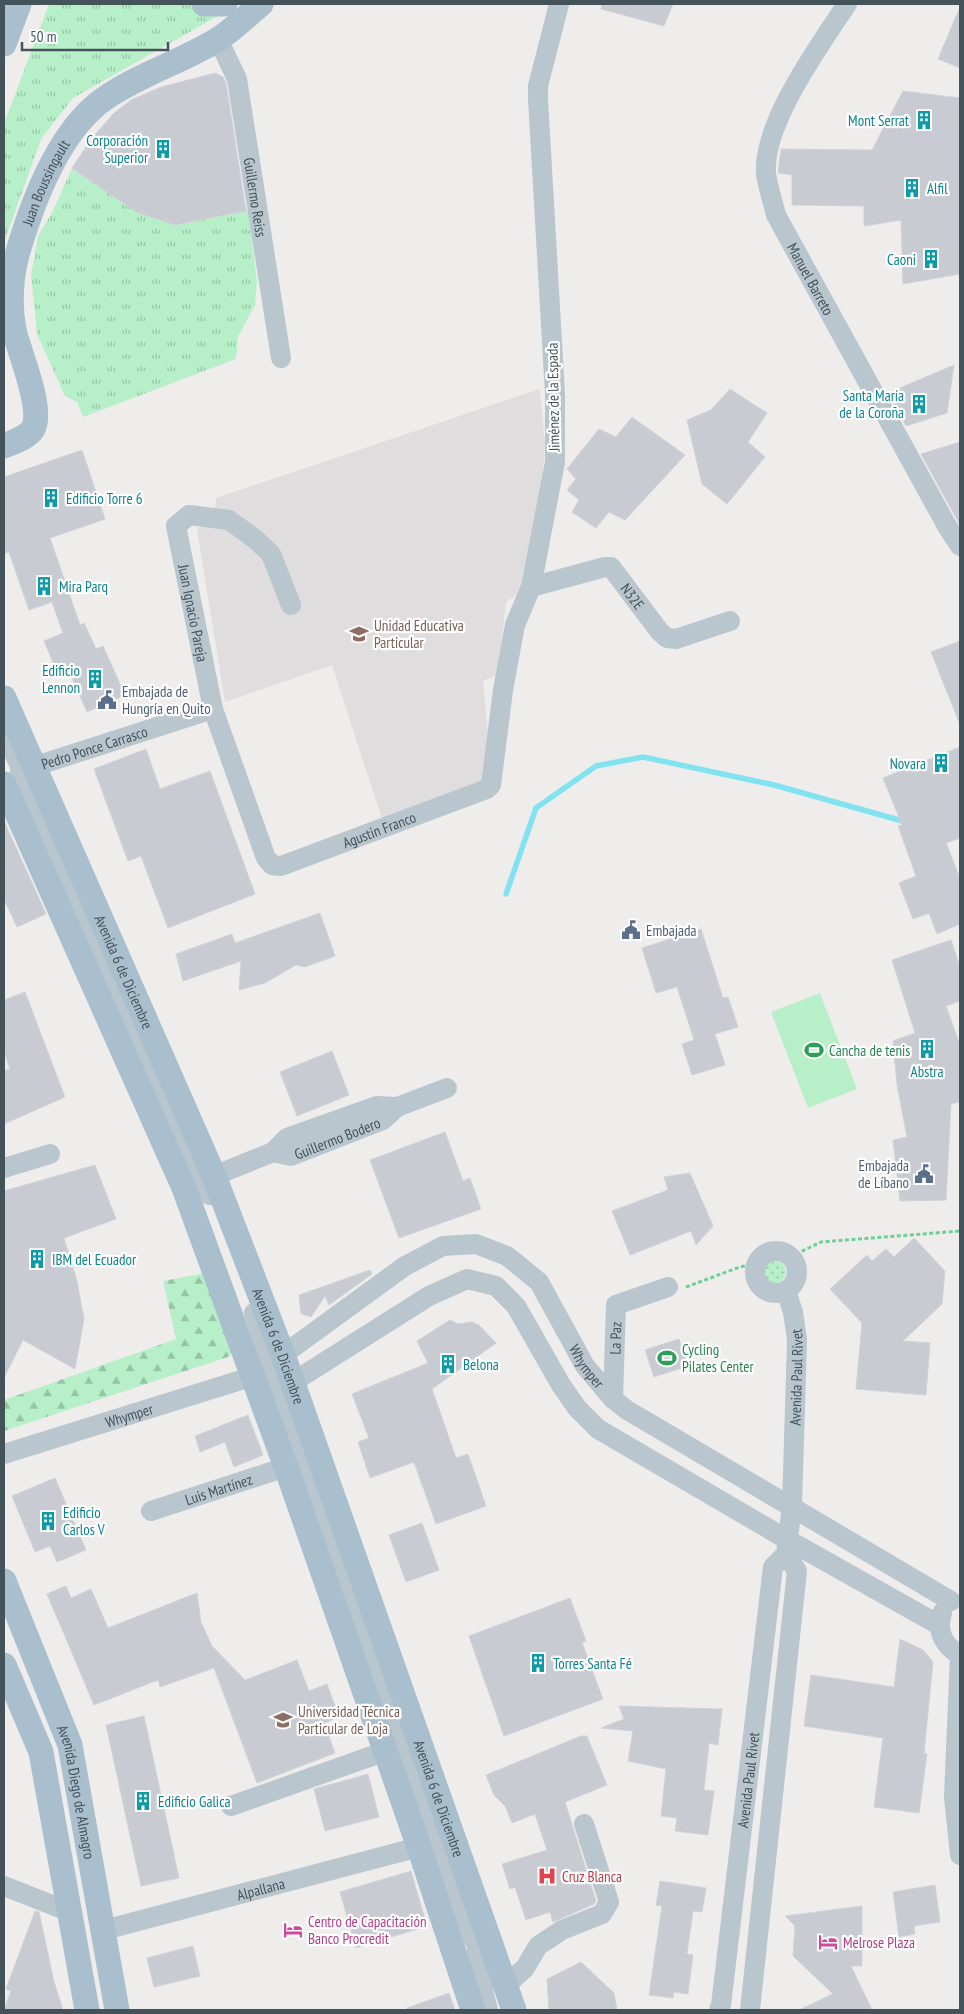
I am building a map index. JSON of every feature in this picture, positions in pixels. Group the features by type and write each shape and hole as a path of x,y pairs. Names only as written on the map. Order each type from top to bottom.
{"main road":[{"path":"5,36 19,4"},
{"path":"204,4 225,4"},
{"name":"Juan Boussingault","path":"4,446 23,437 32,429 37,414 14,329 12,283 18,249 33,209 65,140 86,113 104,99 218,39 261,4"},
{"name":"Avenida 6 de Diciembre","path":"4,698 15,775 184,1188 276,1371 286,1467 419,1847 472,2010"},
{"name":"Avenida 6 de Diciembre","path":"15,775 214,1176 276,1371 505,1998 514,2010"},
{"name":"Avenida Diego de Almagro","path":"4,1581 70,1745 117,2010"},
{"name":"Avenida Diego de Almagro","path":"4,1665 41,1752 87,2010"}],"street":[{"name":"Jiménez de la Espada","path":"491,785 503,690 515,625 531,587 555,462 555,394 538,86 559,4"},
{"name":"Manuel Barreto","path":"848,4 811,57 772,133 766,173 776,215 946,526 960,546"},
{"name":"Guillermo Reiss","path":"218,39 237,79 281,358"},
{"name":"Juan Ignacio Pareja","path":"266,858 213,708 176,526 189,515 229,520 272,554 291,605"},
{"name":"N32E","path":"531,587 605,566 610,567 660,632 667,638 676,639 730,622"},
{"name":"Pedro Ponce Carrasco","path":"15,775 213,708"},
{"path":"4,730 15,775"},
{"name":"Agustin Franco","path":"266,858 272,865 281,866 487,789 491,785"},
{"name":"Guillermo Bodero","path":"214,1176 273,1152 287,1138 377,1106 397,1108 446,1088"},
{"path":"4,1168 50,1154"},
{"name":"Whymper","path":"276,1371 405,1266 444,1246 476,1244 507,1256 539,1282 585,1366 613,1399 627,1410 956,1598"},
{"path":"778,1251 790,1257 794,1262 797,1275 791,1287 786,1291 773,1294 761,1288 755,1277 756,1264 765,1254 778,1251"},
{"name":"Whymper","path":"4,1454 276,1371 467,1279 496,1286 516,1306 561,1385 577,1408 598,1429 787,1547 939,1625"},
{"name":"La Paz","path":"613,1399 616,1305 668,1287"},
{"name":"Avenida Paul Rivet","path":"725,2008 773,1567 787,1547 792,1506 797,1340 793,1312 786,1291"},
{"path":"276,1371 468,1928 494,1982 505,1998 526,1968 538,1946 562,1930 602,1914 607,1910 610,1902 584,1824"},
{"name":"Luis Martínez","path":"151,1511 286,1467"},
{"name":"Avenida Paul Rivet","path":"750,2010 797,1571 787,1547"},
{"path":"956,1598 945,1608 939,1625 945,1643 960,1655 954,1797 960,1855"},
{"path":"231,1806 386,1751"},
{"name":"Alpallana","path":"104,1930 419,1847"},
{"path":"4,1886 70,1912"},
{"path":"468,1928 480,1986 488,2010"}],"path":[{"path":"790,1257 821,1242 960,1231"},
{"path":"668,1287 680,1289 740,1267 756,1264"}],"shaded area":[{"name":"Unidad Educativa Particular","path":"540,389 545,445 539,519 520,592 506,602 498,675 483,681 492,775 490,780 382,819 332,665 225,702 197,530 202,524 214,521 216,498"}],"green space":[{"path":"49,4 196,4 225,12 73,98 41,139 4,243 4,124"},
{"path":"72,168 136,212 175,225 248,210 257,281 255,305 238,337 236,359 83,417 77,402 65,396 37,334 31,275 38,236 53,211"},
{"name":"Cancha de tenis","path":"820,993 857,1089 808,1108 771,1012"},
{"path":"775,1261 783,1264 786,1272 783,1280 775,1283 767,1280 764,1272 767,1264"},
{"path":"205,1273 237,1348 228,1357 4,1431 4,1400 176,1339 163,1281"}],"building":[{"path":"602,4 673,4 664,26 601,9"},
{"path":"960,7 960,68 938,59"},
{"name":"Corporación Superior","path":"215,73 223,77 226,83 246,211 175,225 136,212 72,168 92,138 114,113 131,100 161,87"},
{"path":"903,91 960,98 960,274 903,284 901,220 864,226 864,206 792,205 792,175 778,173 781,149 872,150"},
{"name":"Santa María de la Coroña","path":"954,365 947,413 906,426 888,393"},
{"path":"730,389 767,413 748,442 765,457 727,504 702,484 687,420 711,410"},
{"path":"632,417 685,455 625,520 609,512 596,528 572,512 579,500 567,490 576,479 567,469 599,429 616,437"},
{"path":"960,442 960,525 921,454"},
{"path":"82,450 105,519 50,538 80,625 84,623 96,649 103,646 125,695 87,712 65,662 55,667 44,641 63,633 52,602 29,610 9,552 4,553 4,477"},
{"path":"960,641 960,722 959,722 931,652"},
{"path":"960,747 960,838 946,843 960,878 960,924 937,934 929,913 913,919 899,883 916,876 898,826 902,825 883,778"},
{"path":"146,749 160,789 210,771 255,894 168,928 141,856 128,861 94,769"},
{"path":"4,821 46,914 17,927 4,899"},
{"path":"320,913 335,956 305,967 296,965 265,983 239,990 241,961 183,981 176,954 232,934 235,943"},
{"path":"701,929 723,998 728,997 738,1027 715,1034 725,1065 692,1075 682,1044 694,1040 677,987 656,993 642,948"},
{"path":"951,940 960,967 960,1001 946,1006 960,1045 960,1102 951,1104 946,1200 900,1201 893,1140 907,1137 897,1085 893,1041 915,1033 892,960"},
{"path":"25,992 65,1097 4,1124 4,1071 10,1069 4,1051 4,1000"},
{"path":"332,1051 349,1095 297,1116 280,1072"},
{"path":"445,1132 463,1181 470,1178 481,1209 399,1238 370,1160"},
{"name":"IBM del Ecuador","path":"95,1165 116,1219 64,1238 77,1281 84,1319 75,1369 23,1340 4,1378 4,1191"},
{"path":"690,1173 713,1226 696,1245 691,1231 630,1255 612,1211 668,1190 664,1177"},
{"path":"914,1238 945,1271 942,1304 903,1341 930,1343 926,1395 856,1389 862,1323 830,1289 867,1255 872,1261 886,1249 894,1257"},
{"path":"370,1270 372,1274 329,1305 325,1296 311,1317 301,1314 299,1295"},
{"path":"450,1320 458,1324 472,1322 479,1325 496,1343 432,1389 456,1458 468,1454 486,1506 436,1524 414,1462 370,1478 358,1442 369,1438 352,1394 428,1363 417,1341"},
{"name":"Cycling Pilates Center","path":"679,1339 688,1366 654,1377 645,1350"},
{"path":"248,1415 263,1455 234,1467 225,1442 200,1452 195,1436"},
{"name":"Edificio Carlos V","path":"55,1478 86,1550 57,1562 50,1546 35,1552 12,1496"},
{"path":"422,1523 439,1570 406,1582 389,1535"},
{"path":"66,1586 71,1598 91,1589 108,1628 197,1593 201,1622 212,1646 245,1680 297,1660 309,1691 327,1684 339,1717 324,1723 335,1753 257,1783 214,1668 160,1687 158,1680 94,1705 47,1594"},
{"name":"Torres Santa Fé","path":"570,1598 586,1641 582,1643 603,1699 504,1736 469,1636"},
{"path":"900,1639 923,1650 933,1662 924,1753 927,1754 919,1813 874,1807 883,1738 804,1726 811,1675 894,1687"},
{"path":"619,1706 722,1709 718,1745 709,1743 704,1790 714,1791 708,1835 675,1831 677,1818 661,1816 666,1769 628,1761 633,1731 601,1728 624,1719"},
{"name":"Edificio Galica","path":"144,1716 179,1878 141,1886 106,1725"},
{"path":"581,1736 587,1736 607,1785 565,1802 596,1901 594,1904 553,1922 550,1912 526,1920 515,1887 510,1889 502,1864 547,1850 535,1814 512,1823 505,1806 494,1795 486,1775"},
{"path":"368,1774 379,1817 325,1831 314,1789"},
{"path":"411,1871 427,1926 356,1948 340,1892"},
{"path":"660,1881 706,1888 702,1912 693,1911 687,1954 693,1955 688,1994 674,1992 673,1998 649,1995 662,1906 656,1905"},
{"path":"935,1885 940,1922 914,1926 915,1934 899,1937 893,1892"},
{"name":"Melrose Plaza","path":"862,1906 862,1966 851,1966 872,2010 799,2010 833,1994 793,1956 795,1926 785,1916"},
{"path":"35,1911 39,1912 54,1982 63,2010 4,2010 11,1991 6,1989"},
{"path":"193,1946 200,1976 154,1987 147,1958"},
{"path":"581,1962 614,1993 617,2010 549,2010 547,1979"},
{"path":"449,1993 455,2010 407,2010 407,2008"}],"waterway":[{"path":"506,894 536,808 596,766 643,757 774,785 906,822"}],"place":[{"name":"Mont Serrat","path":"924,120"},
{"name":"Corporación Superior","path":"163,149"},
{"name":"Alfil","path":"912,188"},
{"name":"Caoni","path":"931,259"},
{"name":"Santa María de la Coroña","path":"919,404"},
{"name":"Edificio Torre 6","path":"51,498"},
{"name":"Mira Parq","path":"44,586"},
{"name":"Unidad Educativa Particular","path":"359,634"},
{"name":"Edificio Lennon","path":"95,679"},
{"name":"Embajada de Hungría en Quito","path":"107,700"},
{"name":"Novara","path":"941,763"},
{"name":"Embajada","path":"631,930"},
{"name":"Abstra","path":"927,1049"},
{"name":"Cancha de tenis","path":"814,1050"},
{"name":"Embajada de Líbano","path":"924,1174"},
{"name":"IBM del Ecuador","path":"37,1259"},
{"name":"Cycling Pilates Center","path":"667,1358"},
{"name":"Belona","path":"448,1364"},
{"name":"Edificio Carlos V","path":"48,1521"},
{"name":"Torres Santa Fé","path":"538,1663"},
{"name":"Universidad Técnica Particular de Loja","path":"283,1720"},
{"name":"Edificio Galica","path":"143,1801"},
{"name":"Cruz Blanca","path":"547,1876"},
{"name":"Centro de Capacitación Banco Procredit","path":"293,1930"},
{"name":"Melrose Plaza","path":"828,1942"}]}
